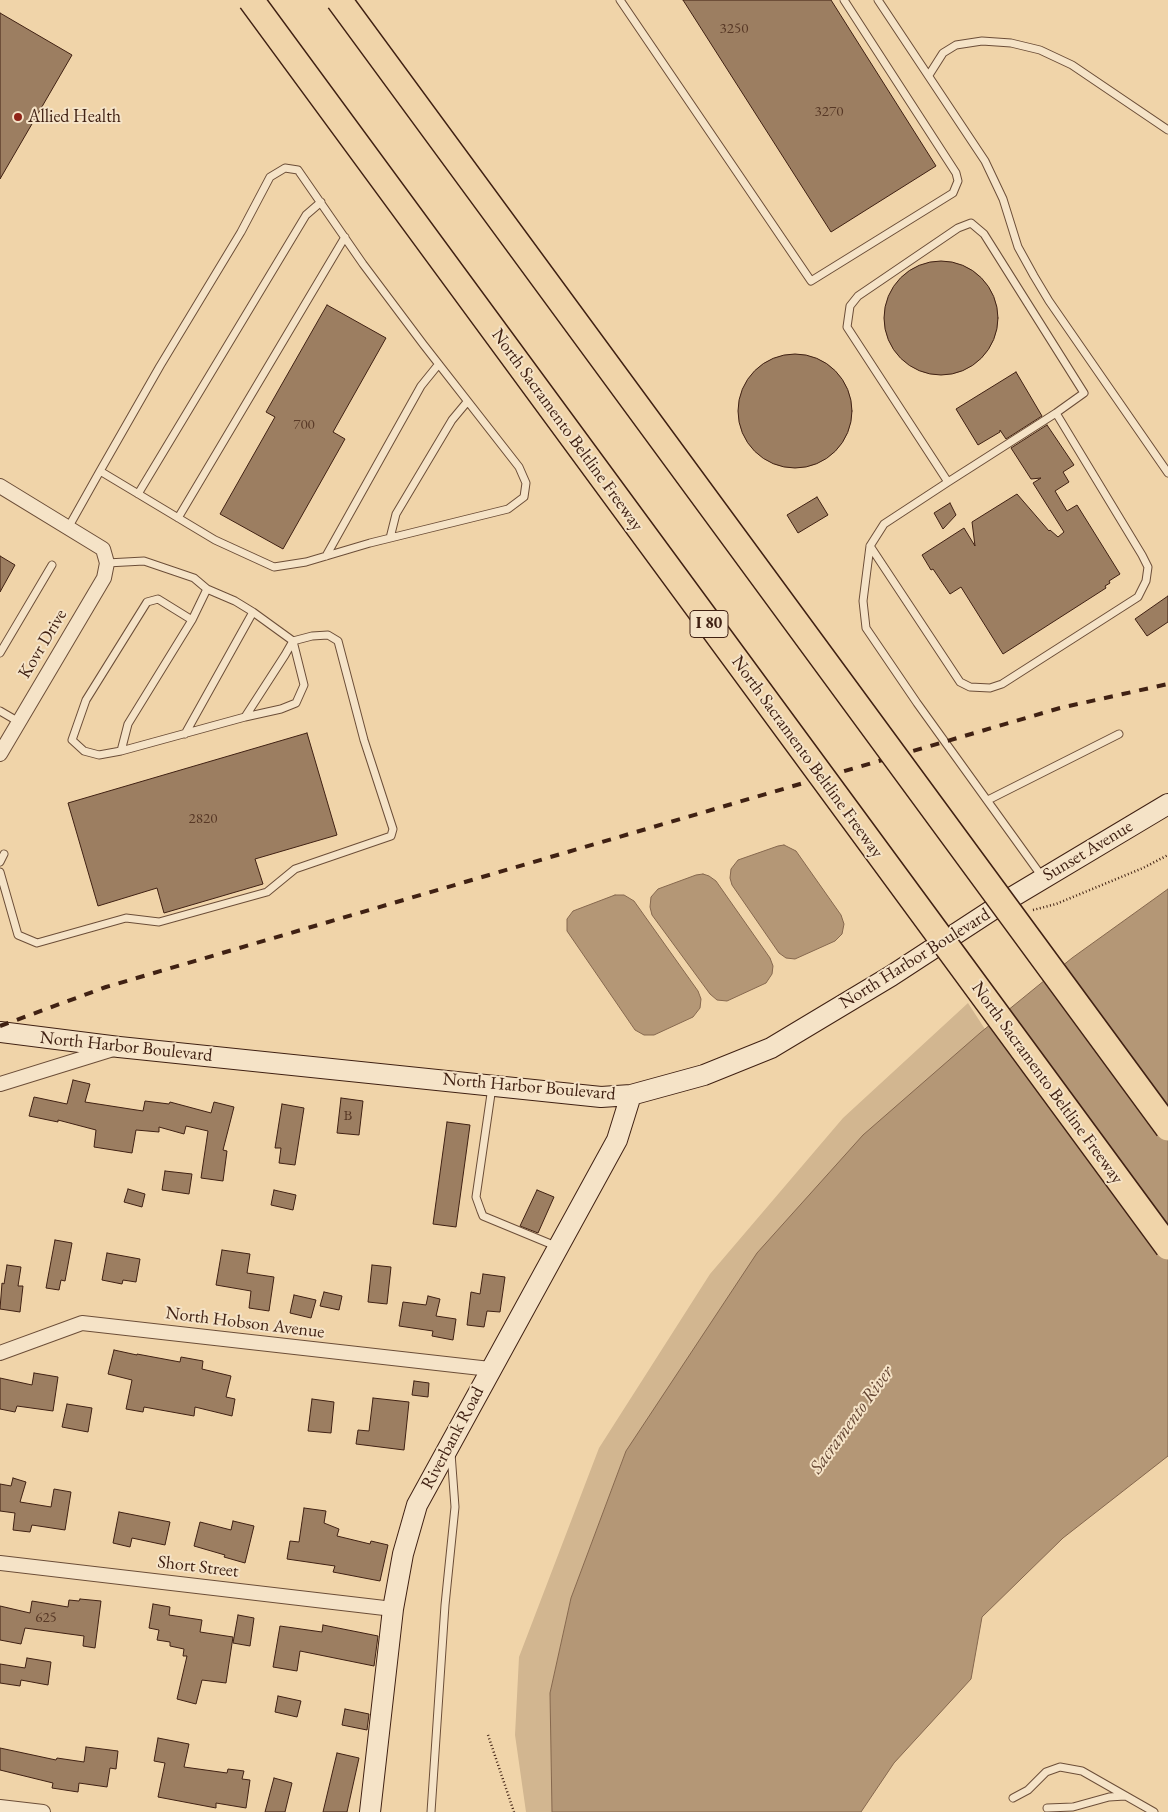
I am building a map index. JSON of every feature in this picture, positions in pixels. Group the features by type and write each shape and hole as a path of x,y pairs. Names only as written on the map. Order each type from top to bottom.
{"highway":[{"name":"North Sacramento Beltline Freeway","path":"251,0 1168,1247"},
{"path":"339,0 1168,1128"}],"main road":[{"name":"Sunset Avenue","path":"1009,899 1168,804"},
{"name":"North Harbor Boulevard","path":"0,1032 119,1047 601,1097 631,1095 704,1075 772,1048 891,976 1009,899"},
{"name":"Riverbank Road","path":"370,1812 393,1609 403,1554 417,1504 616,1140 631,1095"}],"street":[{"path":"0,486 103,549 107,563"},
{"name":"Kovr Drive","path":"0,754 104,578 107,563"},
{"path":"0,1084 119,1047"},
{"name":"North Hobson Avenue","path":"0,1353 82,1323 490,1369"},
{"name":"Short Street","path":"0,1563 393,1609"},
{"path":"0,1807 43,1812"}],"lane":[{"path":"620,0 812,281 953,193 958,181 956,173 844,0"},
{"path":"878,0 985,161 1003,199 1018,247 1049,301 1168,473"},
{"path":"929,75 944,53 956,45 982,41 1011,43 1040,50 1072,65 1168,130"},
{"path":"68,528 100,471 160,366 241,232 270,177 285,168 298,170 438,365 519,467 526,484 524,497 508,509 326,556 274,567 215,540 100,471"},
{"path":"138,494 306,215 321,202"},
{"path":"948,482 847,327 850,306 858,296 958,228 971,224 984,234 1084,393 884,524 870,546 863,601 866,628 917,703 1043,878"},
{"path":"178,518 345,238"},
{"path":"326,556 421,386 438,365"},
{"path":"390,538 396,514 452,420 468,402"},
{"path":"870,546 960,682 970,687 990,688 1002,684 1138,597 1146,580 1148,567 1056,413"},
{"path":"107,563 144,561 194,578 208,589 235,601 253,612 292,641 304,685 296,703 281,709 244,717 121,751 99,755 84,751 72,740 86,700 147,602 158,599 192,620"},
{"path":"0,653 52,565"},
{"path":"121,751 128,724 192,620 208,589"},
{"path":"185,734 253,612"},
{"path":"0,872 18,935 37,943 126,918 158,922 267,892 295,870 391,836 392,829 364,740 338,641 328,635 312,636 292,641"},
{"path":"244,717 285,656 292,641"},
{"path":"0,711 19,722"},
{"path":"988,800 1119,734"},
{"path":"0,862 4,854"},
{"path":"492,1086 476,1197 483,1216 558,1247"},
{"path":"431,1812 455,1507 451,1442"},
{"path":"1013,1798 1028,1790 1046,1772 1060,1767 1082,1771 1154,1812"},
{"path":"1047,1808 1073,1807 1109,1797 1126,1796"}],"path":[{"path":"1033,910 1056,904 1143,868 1168,855"},
{"path":"488,1735 514,1812"}],"shaded area":[{"path":"968,1003 994,1043 626,1451 571,1598 550,1693 552,1812 526,1812 515,1735 519,1657 599,1448 710,1274 843,1118"}],"water":[{"path":"784,845 796,851 841,915 844,924 842,934 835,941 795,959 786,958 779,953 732,885 730,878 731,869 738,860"},
{"path":"703,874 716,881 770,958 773,966 772,974 766,983 727,1001 717,1000 710,994 652,915 650,907 651,897 658,889"},
{"name":"Sacramento River","path":"1168,889 1168,1456 1063,1538 982,1617 971,1679 894,1763 861,1812 552,1812 550,1693 571,1598 626,1451 757,1253 863,1135 980,1033 1072,958"},
{"path":"615,895 624,895 634,901 698,991 701,999 700,1008 693,1017 654,1035 644,1035 635,1030 567,931 567,919 573,911"}],"building":[{"path":"683,0 831,0 936,166 831,232"},
{"name":"Allied Health","path":"0,13 72,55 0,179"},
{"path":"941,261 963,265 981,278 994,296 998,318 994,340 981,358 963,371 941,375 919,371 901,358 888,340 884,318 888,296 901,278 919,265"},
{"path":"327,305 386,338 333,432 345,439 283,549 220,514 275,417 266,412"},
{"path":"795,354 817,358 835,371 848,389 852,411 848,433 835,451 817,464 795,468 773,464 755,451 742,433 738,411 742,389 755,371 773,358"},
{"path":"1016,372 1042,416 1006,439 1000,430 1000,432 978,445 956,409"},
{"path":"1047,425 1074,465 1063,472 1069,482 1055,491 1067,511 1077,505 1120,574 1109,581 1110,583 1105,586 1106,588 1003,654 961,587 950,594 922,555 964,528 975,546 972,522 1017,494 1049,531 1058,537 1064,532 1033,483 1041,478 1031,479 1011,448"},
{"path":"817,497 828,515 798,533 787,515"},
{"path":"950,503 956,515 943,529 934,513"},
{"path":"0,556 15,565 0,592"},
{"path":"1168,596 1168,622 1147,636 1135,619"},
{"path":"307,733 337,835 255,859 263,884 164,913 157,888 98,906 68,803"},
{"path":"73,1080 90,1084 85,1102 143,1111 145,1101 169,1104 170,1102 211,1113 214,1102 234,1107 223,1150 227,1151 223,1181 201,1178 208,1131 186,1126 184,1134 159,1127 159,1132 136,1130 132,1153 94,1147 96,1130 58,1120 58,1122 29,1116 34,1097 67,1104"},
{"path":"341,1098 363,1101 359,1135 337,1133"},
{"path":"282,1104 304,1108 295,1165 279,1163 281,1148 275,1148"},
{"path":"447,1122 470,1125 456,1227 433,1224"},
{"path":"165,1171 192,1174 189,1194 162,1190"},
{"path":"128,1189 145,1194 142,1207 124,1202"},
{"path":"274,1190 296,1195 293,1210 271,1205"},
{"path":"537,1190 554,1197 538,1233 520,1226"},
{"path":"55,1240 72,1243 65,1281 61,1280 59,1290 46,1288"},
{"path":"222,1250 250,1254 247,1273 274,1277 269,1311 249,1308 251,1291 216,1285"},
{"path":"107,1253 140,1259 136,1282 123,1280 122,1284 102,1280"},
{"path":"7,1265 21,1267 18,1286 23,1286 20,1312 0,1309 2,1283 4,1284"},
{"path":"372,1265 391,1267 387,1304 368,1302"},
{"path":"483,1274 505,1277 500,1312 487,1311 484,1327 467,1325 471,1292 480,1294"},
{"path":"324,1292 342,1296 339,1310 320,1306"},
{"path":"294,1295 316,1300 311,1318 290,1313"},
{"path":"428,1296 440,1299 436,1316 456,1319 453,1340 432,1336 433,1331 399,1326 403,1302 426,1305"},
{"path":"114,1350 180,1362 181,1357 203,1361 202,1369 231,1376 226,1397 235,1399 232,1416 195,1407 194,1416 144,1407 143,1412 126,1409 132,1380 108,1374"},
{"path":"34,1373 58,1377 53,1411 17,1406 15,1412 0,1409 0,1378 32,1385"},
{"path":"414,1381 429,1383 428,1397 412,1395"},
{"path":"373,1398 409,1402 404,1450 356,1444 358,1430 369,1431"},
{"path":"312,1399 334,1402 331,1433 308,1431"},
{"path":"67,1404 92,1408 88,1432 62,1427"},
{"path":"13,1478 26,1482 20,1502 51,1507 54,1489 71,1492 65,1530 32,1525 30,1532 13,1530 15,1513 0,1511 0,1484 11,1486"},
{"path":"304,1508 326,1511 324,1523 339,1529 337,1536 370,1544 371,1541 388,1545 380,1581 333,1572 335,1566 287,1559 290,1541 299,1542"},
{"path":"119,1512 170,1522 165,1545 132,1538 130,1547 113,1543"},
{"path":"233,1521 254,1526 245,1563 194,1546 200,1522 231,1530"},
{"path":"80,1599 101,1601 95,1648 83,1646 84,1636 25,1628 21,1644 0,1640 0,1606 30,1613 32,1601 68,1607 69,1600 79,1601"},
{"path":"153,1604 170,1607 169,1615 202,1620 200,1632 233,1637 226,1683 202,1680 196,1704 177,1699 187,1656 183,1656 184,1649 170,1646 170,1642 157,1640 159,1630 149,1628"},
{"path":"238,1615 254,1618 250,1646 233,1643"},
{"path":"323,1625 378,1636 374,1666 300,1651 297,1671 273,1667 280,1626 322,1632"},
{"path":"27,1658 51,1662 48,1685 21,1680 20,1686 0,1683 0,1664 25,1668"},
{"path":"278,1696 301,1701 297,1717 275,1712"},
{"path":"345,1709 369,1714 367,1730 342,1725"},
{"path":"158,1738 189,1744 184,1767 227,1773 228,1769 244,1771 242,1779 250,1780 246,1808 216,1803 216,1808 158,1797 165,1763 154,1761"},
{"path":"86,1747 118,1751 116,1769 110,1768 107,1787 79,1783 78,1792 52,1788 53,1783 0,1770 0,1748 56,1760 57,1758 84,1762"},
{"path":"337,1753 359,1758 347,1812 323,1812"},
{"path":"274,1778 292,1783 285,1812 265,1812"}],"railway":[{"path":"0,1026 106,987 1060,708 1168,684"}],"place":[{"name":"Allied Health","path":"18,117"}]}
